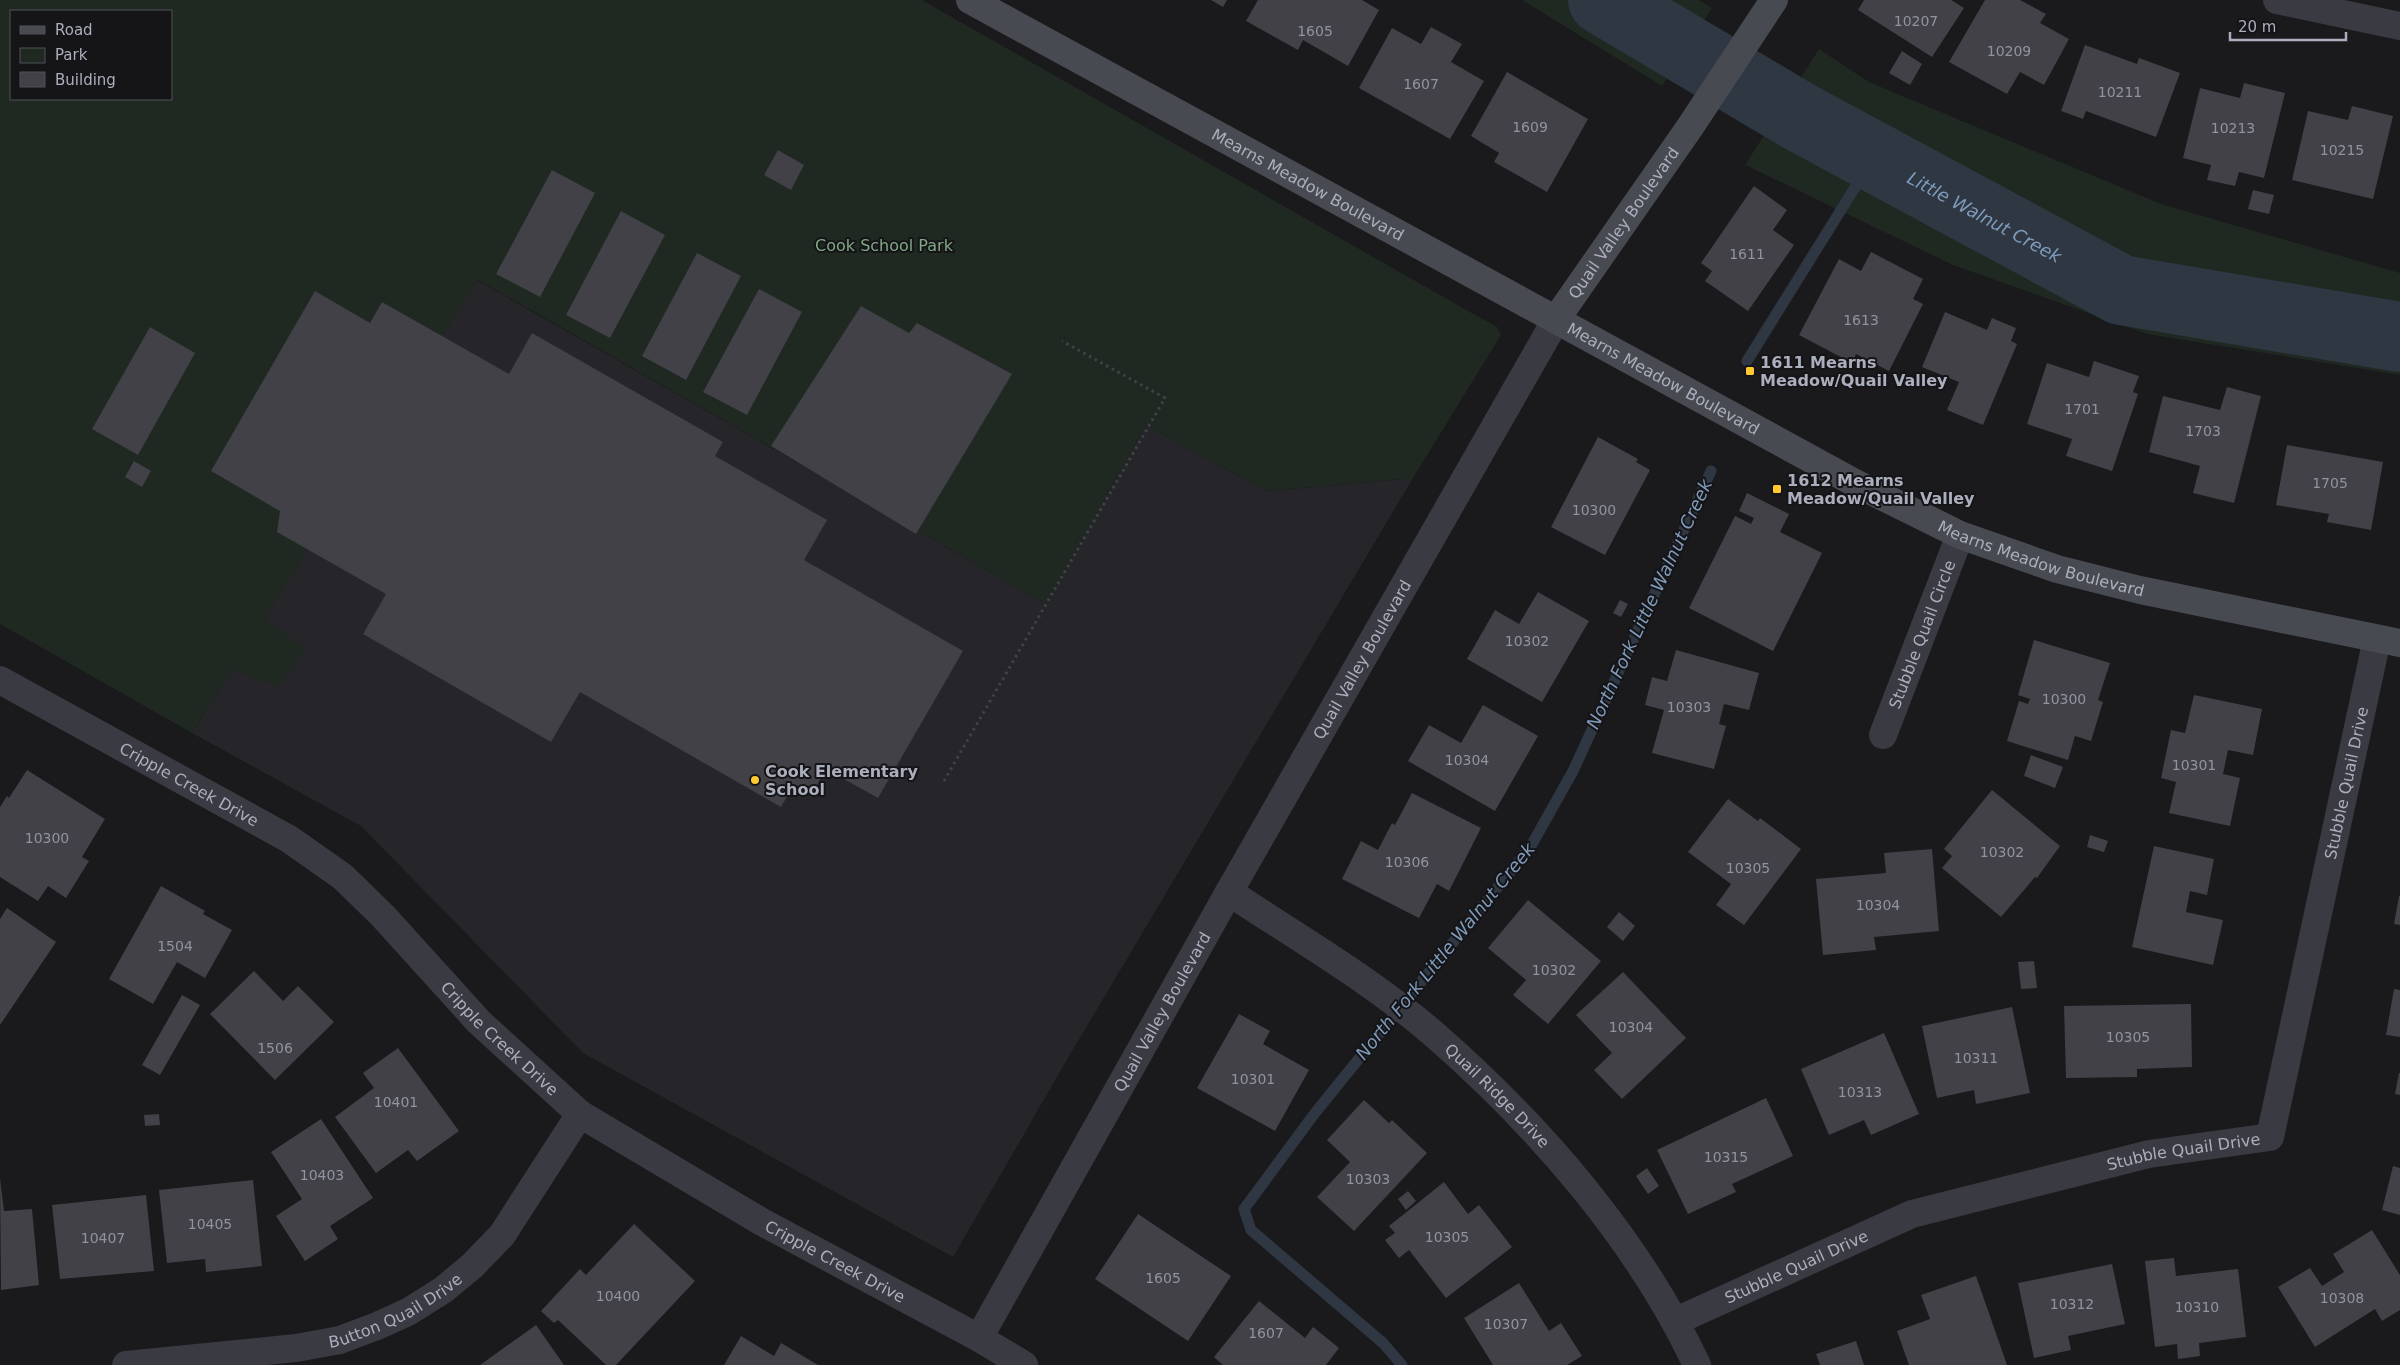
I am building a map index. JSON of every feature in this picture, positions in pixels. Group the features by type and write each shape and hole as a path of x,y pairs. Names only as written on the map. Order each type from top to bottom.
{"street":[{"name":"Mearns Meadow Boulevard","path":"970,0 1557,318 1855,483 1960,535 2057,569 2140,590 2388,641"},
{"name":"Quail Valley Boulevard","path":"979,1338 1228,892 1557,318 1690,126 1774,0"},
{"path":"2277,0 2400,26"},
{"name":"Stubble Quail Circle","path":"1883,735 1960,535"},
{"name":"Stubble Quail Drive","path":"1676,1321 1912,1214 2149,1154 2270,1136 2388,641"},
{"name":"Cripple Creek Drive","path":"0,680 290,838 343,877 382,916 479,1022 580,1114 762,1222 979,1338 1024,1365"},
{"name":"Quail Ridge Drive","path":"1228,892 1369,985 1436,1036 1488,1086 1580,1183 1626,1246 1676,1321 1697,1365"},
{"name":"Button Quail Drive","path":"126,1365 296,1348 340,1340 408,1312 443,1290 472,1266 502,1235 580,1114"}],"path":[{"path":"944,782 1165,398 1062,341"}],"shaded area":[{"name":"Cook Elementary School","path":"477,280 1046,604 1146,425 1266,491 1413,478 1065,1063 953,1257 583,1053 361,826 192,733"}],"green space":[{"name":"Cook School Park","path":"0,0 922,0 1497,327 1501,335 1413,478 1266,491 1146,425 1046,604 478,280 264,619 305,648 279,686 232,670 192,733 0,624"},
{"path":"1522,0 1699,0 1712,8 1662,86"},
{"path":"1819,49 1869,82 2161,204 2400,273 2400,375 2147,334 1953,265 1745,165"}],"building":[{"path":"1211,0 1227,0 1223,7"},
{"path":"1258,0 1362,0 1379,10 1348,66 1303,40 1298,50 1246,21"},
{"path":"1864,0 1951,0 1964,8 1932,57 1858,10"},
{"path":"1985,0 2020,0 2046,14 2040,23 2069,39 2044,85 2020,72 2007,94 1949,62"},
{"path":"1431,27 1462,44 1451,62 1484,81 1450,139 1359,88 1392,28 1421,44"},
{"path":"2085,45 2137,64 2139,58 2180,73 2156,137 2086,111 2083,119 2061,111"},
{"path":"1902,51 1922,64 1910,85 1889,73"},
{"path":"1507,72 1588,119 1547,192 1494,162 1499,153 1471,136"},
{"path":"2244,83 2285,93 2264,178 2239,172 2235,186 2207,180 2211,165 2183,158 2200,88 2240,98"},
{"path":"2352,106 2393,116 2373,199 2292,180 2308,111 2348,120"},
{"path":"778,150 804,165 791,190 764,175"},
{"path":"552,170 595,193 540,297 496,274"},
{"path":"1754,186 1787,210 1773,230 1794,245 1748,311 1705,281 1712,271 1701,263"},
{"path":"2253,190 2274,195 2269,214 2248,209"},
{"path":"621,211 665,235 610,338 566,315"},
{"path":"1871,252 1923,279 1913,299 1923,304 1889,371 1856,354 1852,363 1799,335 1839,259 1861,271"},
{"path":"697,253 741,276 686,380 642,356"},
{"path":"759,289 802,312 747,415 703,392"},
{"path":"315,291 370,323 382,302 509,374 532,333 723,442 715,456 827,520 804,560 963,651 878,798 826,769 812,794 794,784 781,807 580,692 551,742 363,634 386,594 277,532 280,511 211,471"},
{"path":"861,306 909,333 917,323 1012,374 916,534 771,446"},
{"path":"1945,312 1987,330 1992,318 2016,328 2011,341 2017,344 1983,425 1947,410 1959,382 1922,367"},
{"path":"150,327 195,353 138,455 92,429"},
{"path":"2094,361 2139,376 2133,392 2138,394 2112,471 2066,456 2072,439 2027,424 2047,363 2089,377"},
{"path":"2227,387 2261,396 2234,503 2193,493 2200,466 2149,452 2163,396 2220,410"},
{"path":"1598,437 1638,459 1636,462 1650,470 1605,555 1551,527"},
{"path":"2287,445 2383,462 2371,530 2327,522 2329,514 2276,505"},
{"path":"134,461 151,471 142,487 125,477"},
{"path":"1747,493 1789,514 1780,532 1822,553 1773,651 1689,608 1735,516 1751,524 1754,518 1739,511"},
{"path":"1538,592 1589,621 1542,702 1467,659 1495,610 1519,624"},
{"path":"1620,600 1628,604 1621,617 1613,613"},
{"path":"2034,640 2110,663 2098,700 2103,702 2091,741 2075,736 2068,760 2007,741 2019,701 2028,704 2030,699 2018,695"},
{"path":"1676,650 1759,673 1749,710 1724,704 1719,724 1726,726 1714,769 1652,753 1664,710 1645,705 1652,677 1667,681"},
{"path":"2194,695 2262,709 2253,755 2228,750 2223,774 2240,778 2230,826 2169,813 2176,782 2161,778 2171,730 2185,733"},
{"path":"1483,705 1538,736 1495,811 1408,761 1429,725 1461,743"},
{"path":"2031,755 2063,767 2055,788 2024,776"},
{"path":"27,770 105,819 82,857 89,861 66,898 48,886 38,901 0,877 0,807 7,796 9,798"},
{"path":"1992,790 2060,846 2037,878 2035,877 2001,917 1942,868 1952,856 1944,849"},
{"path":"1412,793 1481,828 1449,891 1437,884 1419,918 1342,879 1361,841 1378,850 1392,823 1395,825"},
{"path":"1728,799 1758,821 1760,818 1801,849 1744,925 1716,905 1731,884 1688,852"},
{"path":"2090,835 2108,841 2104,852 2087,847"},
{"path":"2154,846 2214,859 2207,895 2190,891 2186,912 2223,920 2213,965 2132,947"},
{"path":"1932,849 1939,931 1874,937 1876,950 1823,955 1816,879 1886,873 1884,853"},
{"path":"161,886 205,911 203,914 232,930 205,978 177,962 153,1004 109,979"},
{"path":"2400,896 2400,925 2394,924"},
{"path":"1528,900 1601,961 1548,1024 1513,995 1526,980 1488,948"},
{"path":"7,908 56,942 0,1025 0,919"},
{"path":"1619,912 1635,926 1623,941 1607,927"},
{"path":"2034,961 2037,988 2021,989 2018,962"},
{"path":"254,971 283,1001 298,986 334,1022 275,1080 210,1014"},
{"path":"1623,972 1686,1038 1622,1099 1594,1070 1612,1053 1576,1015"},
{"path":"2394,989 2400,990 2400,1037 2386,1035"},
{"path":"182,995 200,1005 160,1075 142,1065"},
{"path":"2191,1004 2192,1067 2137,1069 2137,1077 2066,1078 2064,1006"},
{"path":"2012,1007 2030,1093 1976,1104 1974,1090 1937,1098 1922,1026"},
{"path":"1239,1014 1270,1031 1263,1044 1309,1070 1275,1131 1197,1088"},
{"path":"1884,1033 1919,1114 1871,1135 1864,1120 1829,1135 1801,1069"},
{"path":"398,1048 459,1131 417,1161 408,1150 376,1173 335,1117 374,1088 363,1073"},
{"path":"2400,1073 2400,1095 2395,1094"},
{"path":"1766,1098 1793,1156 1732,1184 1736,1192 1688,1214 1657,1150"},
{"path":"1364,1100 1389,1123 1392,1120 1427,1153 1354,1231 1317,1197 1350,1162 1327,1140"},
{"path":"159,1114 160,1125 145,1126 144,1115"},
{"path":"321,1119 373,1198 330,1226 338,1239 305,1261 276,1216 302,1199 271,1152"},
{"path":"2393,1166 2400,1168 2400,1215 2382,1210"},
{"path":"1647,1168 1659,1186 1648,1194 1636,1176"},
{"path":"0,1178 4,1211 32,1209 39,1285 1,1290"},
{"path":"253,1180 262,1266 206,1272 205,1259 167,1263 159,1190"},
{"path":"1444,1182 1468,1214 1479,1205 1512,1247 1446,1298 1409,1250 1399,1258 1385,1240 1395,1233 1389,1226"},
{"path":"1408,1191 1416,1201 1406,1210 1398,1199"},
{"path":"146,1195 154,1271 60,1279 52,1205"},
{"path":"1138,1214 1231,1276 1188,1341 1095,1279"},
{"path":"634,1224 695,1281 616,1365 606,1365 558,1320 554,1323 541,1311 580,1269 586,1275"},
{"path":"2372,1230 2400,1275 2400,1310 2382,1321 2375,1309 2315,1347 2278,1287 2310,1268 2322,1286 2344,1272 2333,1254"},
{"path":"2174,1258 2176,1276 2238,1269 2246,1337 2199,1343 2200,1356 2178,1359 2177,1344 2155,1347 2145,1261"},
{"path":"2112,1264 2125,1324 2068,1336 2071,1350 2034,1358 2018,1283"},
{"path":"1976,1276 2007,1365 1909,1365 1897,1331 1930,1319 1921,1295"},
{"path":"1519,1283 1549,1331 1561,1323 1582,1356 1567,1365 1493,1365 1464,1318"},
{"path":"1259,1301 1305,1338 1313,1327 1339,1348 1326,1365 1223,1365 1214,1357"},
{"path":"536,1325 564,1365 480,1365"},
{"path":"741,1336 774,1356 781,1343 818,1365 724,1365"},
{"path":"1856,1341 1864,1365 1820,1365 1816,1354"}],"waterway":[{"name":"Little Walnut Creek","path":"1603,0 1800,117 2121,290 2400,337"},
{"name":"North Fork Little Walnut Creek","path":"1747,361 1874,157"},
{"name":"North Fork Little Walnut Creek","path":"1402,1365 1383,1343 1251,1230 1244,1209 1315,1113 1531,846 1573,771 1711,471"}],"place":[{"name":"1611 Mearns Meadow/Quail Valley","path":"1750,371"},
{"name":"1612 Mearns Meadow/Quail Valley","path":"1777,489"},
{"name":"Cook Elementary School","path":"755,780"}]}
